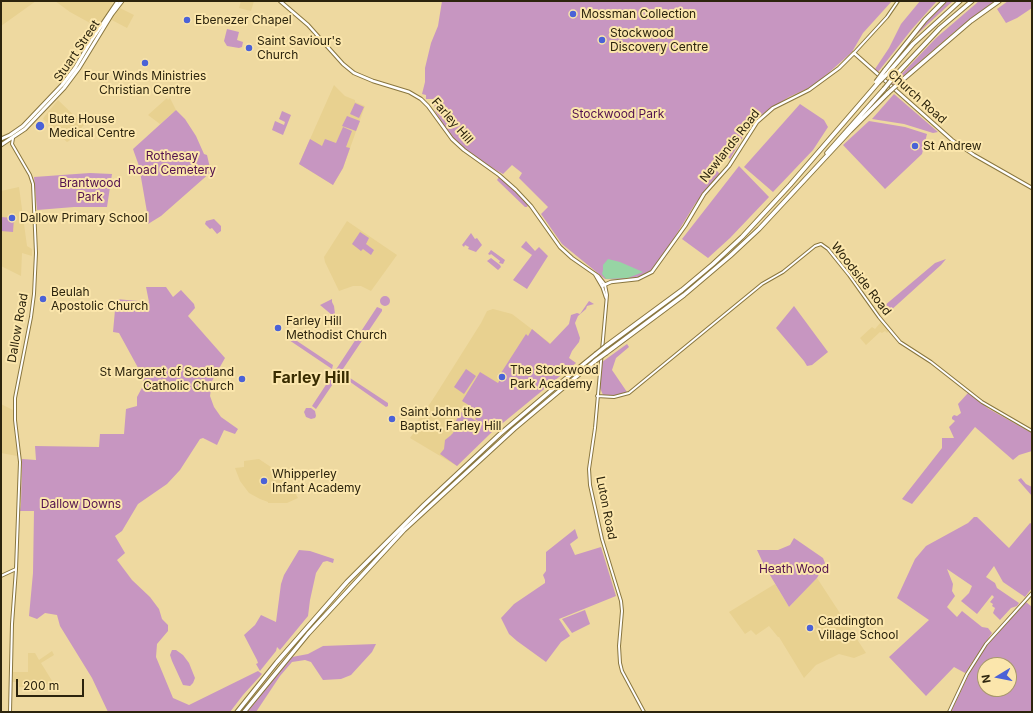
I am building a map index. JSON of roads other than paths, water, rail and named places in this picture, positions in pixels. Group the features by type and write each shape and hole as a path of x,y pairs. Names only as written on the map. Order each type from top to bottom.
{"highway":[{"name":"Stuart Street","path":"1,139 6,138 23,126 72,72 118,1"},
{"name":"Stuart Street","path":"1,145 25,129 71,79 112,14 122,1"},
{"path":"237,712 277,662 347,582 424,505 500,434 553,389 606,346 682,290 713,264 742,236 790,185 886,71 925,20 944,1"},
{"path":"886,71 960,1"},
{"path":"786,199 893,78 940,28 972,1"},
{"path":"244,712 308,634 404,530 514,429 606,353 677,300 730,256 759,228 888,93 971,21 1000,1"}],"main road":[{"name":"Farley Hill","path":"280,1 316,33 343,64 354,73 373,81 409,92 421,99 428,106 452,139 464,150 499,174 516,190 531,206 560,247 602,279 604,285"},
{"name":"Church Road","path":"854,53 952,140 974,155 1032,188"},
{"name":"Newlands Road","path":"604,285 611,282 638,279 652,272 685,226 704,194 724,172 752,128 760,119 773,108 809,90 839,68 854,53"},
{"name":"Farley Hill","path":"595,274 604,285"},
{"path":"602,279 611,282"}],"street":[{"name":"Newlands Road","path":"854,53 887,17 898,1"},
{"path":"5,142 12,144 13,138"},
{"name":"Dallow Road","path":"10,712 12,624 16,570 20,461 15,420 15,400 31,317 36,253 33,184 30,175 12,144"},
{"name":"Woodside Road","path":"597,396 614,397 628,393 762,284 783,272 815,246 821,244 828,249 849,275 879,317 900,342 931,362 982,402 1032,431"},
{"name":"Luton Road","path":"604,285 606,299 595,428 589,469 590,485 602,539 621,601 622,611 619,646 622,672 644,712"},
{"path":"1,576 16,570"},
{"path":"949,712 967,674 986,644 1032,593"}],"place":[{"name":"Mossman Collection","path":"573,14"},
{"name":"Ebenezer Chapel","path":"187,20"},
{"name":"Stockwood Discovery Centre","path":"602,40"},
{"name":"Saint Saviour's Church","path":"249,48"},
{"name":"Four Winds Ministries Christian Centre","path":"145,63"},
{"name":"Bute House Medical Centre","path":"40,126"},
{"name":"St Andrew","path":"915,146"},
{"name":"Dallow Primary School","path":"12,218"},
{"name":"Beulah Apostolic Church","path":"43,299"},
{"name":"Farley Hill Methodist Church","path":"278,328"},
{"name":"The Stockwood Park Academy","path":"502,377"},
{"name":"St Margaret of Scotland Catholic Church","path":"242,379"},
{"name":"Saint John the Baptist, Farley Hill","path":"392,419"},
{"name":"Whipperley Infant Academy","path":"264,481"},
{"name":"Caddington Village School","path":"810,628"}],"district":[{"name":"Farley Hill","path":"311,378"}],"park label":[{"name":"Stockwood Park","path":"618,114"},
{"name":"Rothesay Road Cemetery","path":"172,163"},
{"name":"Brantwood Park","path":"90,190"},
{"name":"Dallow Downs","path":"81,504"},
{"name":"Heath Wood","path":"794,569"}]}
